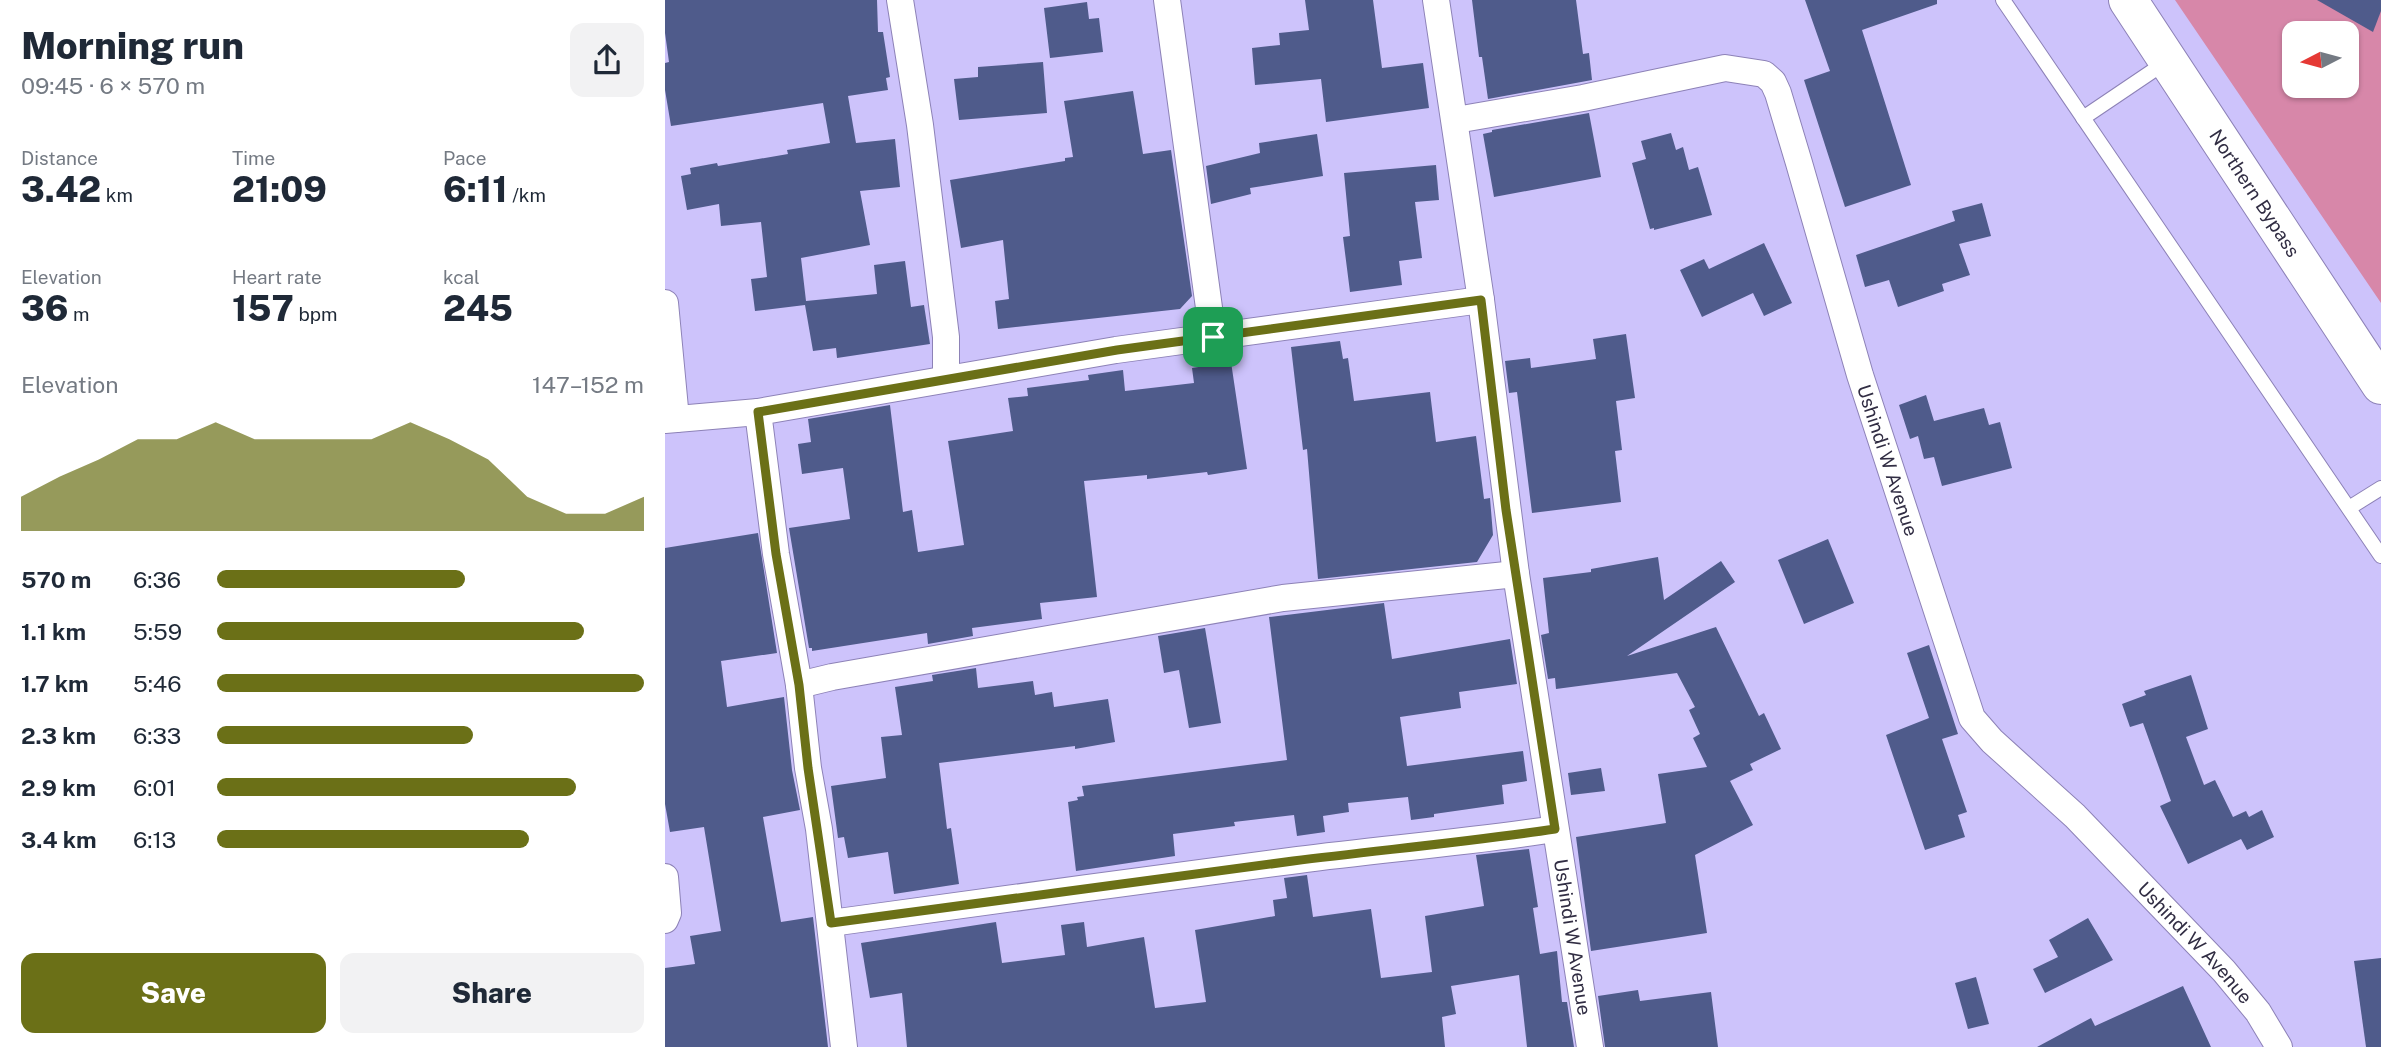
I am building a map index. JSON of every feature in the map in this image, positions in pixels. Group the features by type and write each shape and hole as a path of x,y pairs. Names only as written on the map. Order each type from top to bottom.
{"main road":[{"name":"Northern Bypass","path":"2128,0 2381,385"}],"street":[{"path":"900,0 920,125 943,310 946,379"},
{"path":"1167,0 1213,337"},
{"name":"Ushindi W Avenue","path":"1436,0 1481,300 1515,574 1590,1047"},
{"name":"Ushindi W Avenue","path":"1456,120 1583,98 1725,68 1763,74 1773,82 1860,375 1972,718 1992,741 2075,816 2224,971 2259,1012 2279,1047"},
{"path":"665,303 671,419 758,412 1117,350 1481,300"},
{"path":"758,412 776,554 799,685 808,768 831,923 844,1047"},
{"path":"799,685 1283,598 1515,574"},
{"path":"831,923 1261,865 1555,829"},
{"path":"665,877 668,913 665,920"}],"lane":[{"path":"2003,0 2381,556"},
{"path":"2083,118 2168,61"},
{"path":"2349,508 2381,488"}],"shaded area":[{"path":"2175,0 2381,0 2381,303"}],"building":[{"path":"665,0 877,0 878,32 883,32 890,77 886,78 888,90 848,96 856,143 895,139 900,187 860,191 870,245 801,258 806,301 877,294 874,265 905,261 911,307 924,305 930,344 837,358 836,348 813,351 805,305 755,311 751,279 767,277 761,222 721,226 719,204 687,210 681,176 691,174 690,168 788,154 787,150 830,143 823,103 671,126 665,90 665,63 669,62 665,33"},
{"path":"1305,0 1373,0 1382,68 1423,63 1429,108 1326,122 1321,79 1255,85 1252,48 1280,45 1279,33 1309,30"},
{"path":"1472,0 1576,0 1583,54 1589,53 1592,80 1488,99 1482,57 1479,57"},
{"path":"1805,0 1937,0 1937,4 1862,30 1911,185 1845,207 1804,80 1830,71"},
{"path":"2317,0 2381,0 2381,11 2373,32 2359,24 2359,21 2354,21"},
{"path":"1087,2 1089,19 1099,18 1103,52 1050,58 1044,8"},
{"path":"1043,62 1047,113 959,120 954,79 978,77 978,67"},
{"path":"1133,91 1143,154 1171,150 1192,296 1180,309 998,329 995,301 1009,299 1003,240 961,248 950,180 1065,161 1065,158 1073,157 1064,101"},
{"path":"1589,113 1601,177 1494,197 1483,134 1492,130"},
{"path":"1671,133 1676,150 1683,147 1689,170 1698,167 1712,215 1654,230 1650,229 1632,163 1646,159 1641,141"},
{"path":"1317,134 1323,176 1250,188 1251,194 1211,204 1206,166 1260,153 1259,143"},
{"path":"1436,165 1439,200 1415,202 1422,258 1399,261 1402,285 1350,292 1343,237 1350,236 1344,173"},
{"path":"1982,203 1991,236 1959,244 1970,275 1942,284 1944,291 1898,307 1889,280 1865,287 1856,255 1955,221 1952,211"},
{"path":"1764,243 1792,303 1764,316 1753,293 1702,317 1680,270 1704,259 1709,269"},
{"path":"1626,334 1635,398 1616,401 1622,450 1615,451 1621,502 1532,513 1517,392 1509,393 1505,361 1530,358 1531,368 1596,359 1593,339"},
{"path":"1340,341 1343,359 1348,358 1354,401 1430,392 1436,442 1476,436 1484,499 1490,498 1493,535 1477,562 1318,579 1307,449 1303,450 1291,347"},
{"path":"1231,362 1247,469 1208,475 1207,472 1147,479 1147,475 1084,481 1097,597 1040,603 1042,619 972,628 973,636 928,644 927,633 812,651 812,648 809,648 789,528 850,519 843,468 802,474 798,444 811,442 808,419 890,405 903,512 912,510 918,552 964,545 948,441 1013,431 1008,398 1028,396 1027,388 1089,380 1088,375 1123,370 1125,391 1194,383 1192,368"},
{"path":"1926,395 1934,421 1984,408 1989,425 2000,422 2012,468 1942,486 1934,457 1924,459 1918,436 1910,439 1899,405"},
{"path":"758,533 777,653 721,661 727,707 784,697 792,770 800,810 763,817 781,922 813,917 828,1047 665,1047 665,968 695,964 690,936 721,931 704,827 670,832 665,804 665,548"},
{"path":"1828,539 1854,603 1804,624 1778,560"},
{"path":"1658,557 1664,600 1721,561 1735,582 1627,656 1716,627 1759,716 1764,713 1781,749 1750,764 1753,770 1730,781 1753,825 1695,855 1707,933 1591,951 1576,837 1666,823 1658,774 1707,767 1693,738 1700,734 1689,710 1695,707 1677,673 1556,689 1555,678 1548,679 1541,635 1549,633 1543,578 1591,572 1591,569"},
{"path":"1384,603 1392,659 1510,639 1517,684 1459,692 1461,708 1400,717 1407,766 1523,751 1527,781 1502,785 1504,804 1411,820 1408,797 1348,803 1349,812 1323,816 1325,832 1297,836 1294,815 1234,822 1235,826 1173,834 1175,856 1076,871 1068,802 1084,796 1082,786 1287,760 1269,617"},
{"path":"1205,628 1221,723 1189,728 1179,670 1164,673 1158,636"},
{"path":"1929,645 1958,734 1942,739 1967,812 1958,815 1965,837 1925,850 1886,735 1929,718 1907,653"},
{"path":"976,668 978,688 1033,681 1035,695 1052,692 1054,707 1108,699 1115,742 1075,749 1075,746 939,763 947,829 951,828 959,884 894,894 888,852 848,858 844,837 838,838 831,786 886,778 881,737 902,735 895,687 933,681 932,675"},
{"path":"2191,675 2208,729 2186,737 2204,785 2215,780 2233,817 2246,811 2249,817 2262,810 2274,837 2247,850 2241,839 2188,864 2160,806 2171,801 2143,723 2130,727 2122,704 2146,695 2144,691"},
{"path":"1601,768 1605,791 1571,795 1568,773"},
{"path":"1529,849 1538,907 1533,908 1540,954 1557,951 1562,1002 1567,1002 1574,1047 1527,1047 1519,975 1451,986 1456,1014 1442,1017 1445,1047 907,1047 902,993 870,998 861,943 996,922 1002,963 1065,955 1061,925 1084,922 1087,947 1144,937 1155,1008 1206,1002 1195,930 1275,916 1273,900 1287,898 1284,878 1307,875 1313,917 1371,909 1381,978 1432,972 1425,916 1484,906 1476,855"},
{"path":"2088,918 2113,960 2045,993 2033,969 2058,957 2049,940"},
{"path":"2381,958 2381,1047 2366,1047 2354,961"},
{"path":"1976,977 1989,1024 1968,1029 1955,983"},
{"path":"2183,986 2211,1047 2037,1047 2091,1018 2095,1026"},
{"path":"1638,990 1640,1001 1711,992 1718,1047 1605,1047 1598,996"}],"route":[{"path":"1481,300 1506,510 1555,829 1261,865 831,923 808,768 799,685 776,554 758,412 1117,350 1213,337 1481,300"}]}
